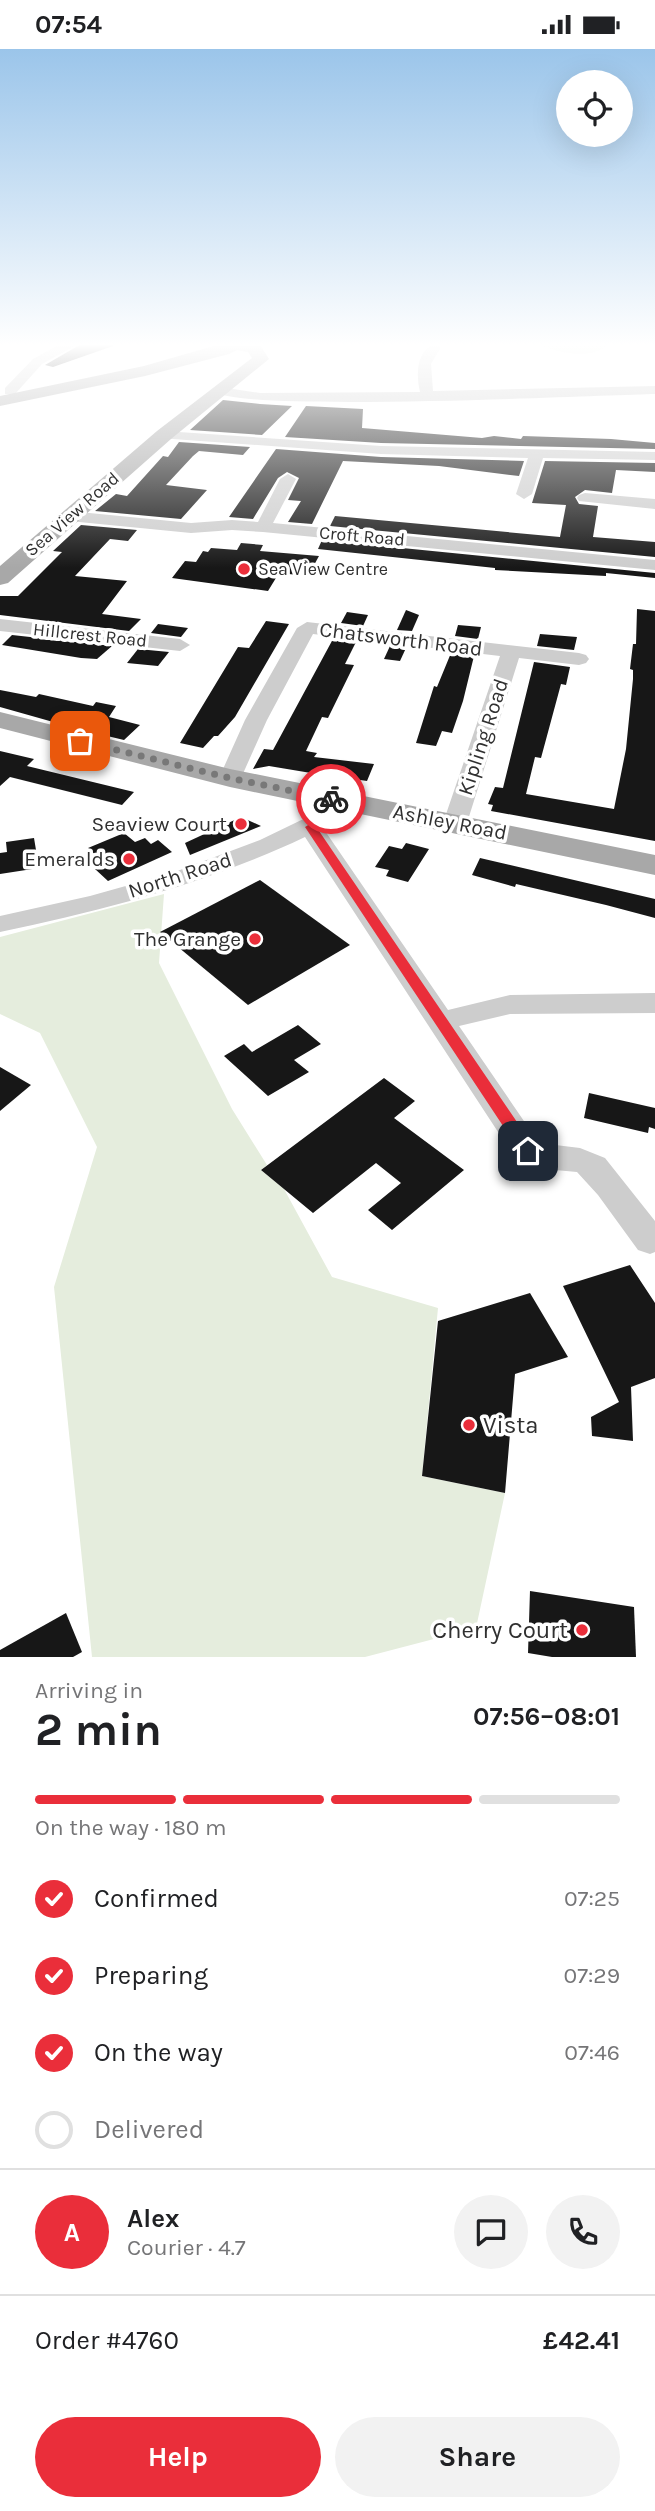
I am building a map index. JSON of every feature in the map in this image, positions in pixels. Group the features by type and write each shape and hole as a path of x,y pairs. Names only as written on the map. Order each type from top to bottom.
{"main road":[{"name":"Sea View Road","path":"0,578 69,516 186,418"},
{"name":"Ashley Road","path":"0,720 230,778 655,865"}],"street":[{"path":"164,436 381,450 655,456"},
{"path":"524,494 537,454"},
{"path":"263,527 288,479"},
{"path":"585,498 655,504"},
{"name":"Croft Road","path":"69,516 191,528 232,525 263,527 655,565"},
{"name":"Hillcrest Road","path":"0,625 180,645"},
{"name":"Chatsworth Road","path":"230,778 256,720 307,628 579,659"},
{"name":"Kipling Road","path":"455,823 511,652"},
{"name":"North Road","path":"0,924 74,909 214,866 311,827 351,803"},
{"path":"311,827 528,1151 545,1158 572,1158 591,1164 650,1240"},
{"path":"442,1022 491,1007 521,1003 596,1006 655,1003"}],"green space":[{"path":"164,894 159,963 232,1109 267,1165 261,1170 284,1189 332,1277 438,1308 422,1476 505,1493 476,1628 365,1657 92,1657 54,1287 97,1147 40,1033 0,1014 0,937"}],"building":[{"path":"203,418 280,418 262,435 190,430"},
{"path":"298,418 363,418 362,428 482,438 494,436 521,439 523,436 611,439 655,443 655,449 381,443 285,437"},
{"path":"179,442 250,447 243,455 199,451 193,456 166,485 207,490 181,519 95,511 116,494 127,496 163,456 168,457"},
{"path":"276,449 381,457 524,461 519,476 439,466 343,461 312,524 288,522 301,501 288,500 299,478 287,472 278,478 253,519 229,517"},
{"path":"545,461 655,463 655,472 616,470 612,493 585,490 575,497 579,504 598,506 593,537 655,542 655,557 330,526 335,516 560,537 566,505 532,503"},
{"path":"81,525 137,530 128,541 110,539 75,576 127,581 102,614 141,619 129,631 0,615 0,596 18,596 62,552 53,551"},
{"path":"322,540 655,573 655,578 606,573 606,576 495,570 318,549"},
{"name":"Sea View Centre","path":"241,543 263,545 260,551 319,556 308,576 279,573 268,591 172,578 185,561 196,562 203,551 208,552 211,548 237,550"},
{"path":"637,609 655,611 655,841 491,811 493,805 488,804 495,787 503,788 534,662 570,667 566,685 561,684 541,758 535,757 526,794 614,809 626,749 633,679 633,670 630,669 633,644 636,644"},
{"path":"406,610 419,615 412,631 397,630"},
{"path":"347,612 368,615 363,626 341,623"},
{"path":"266,621 289,624 235,717 203,748 180,743 238,647 249,648"},
{"path":"158,624 188,628 181,637 151,633"},
{"path":"458,625 481,627 478,639 455,636"},
{"path":"540,634 577,637 574,650 537,646"},
{"path":"12,635 112,646 97,659 81,658 2,645"},
{"path":"333,639 356,642 345,664 354,665 328,718 322,717 306,751 317,753 314,757 374,764 367,781 327,775 319,777 317,774 269,766 253,769 264,749 273,750"},
{"path":"390,646 406,648 400,661 384,659"},
{"path":"138,649 169,652 158,666 127,663"},
{"path":"451,653 474,656 452,733 442,731 436,746 416,743 434,686 437,687"},
{"path":"0,690 36,697 39,694 93,706 96,702 116,706 109,717 140,725 124,740 78,729 0,707"},
{"path":"0,751 34,759 27,766 134,792 122,805 10,777 0,786"},
{"path":"241,817 261,826 190,855 185,843"},
{"name":"Emeralds","path":"124,833 135,842 145,838 151,844 158,840 172,852 108,881 95,869 106,865 88,848"},
{"path":"34,838 39,868 0,874 0,853 7,852 6,842"},
{"path":"406,843 429,849 408,882 386,876 389,870 375,867 389,846 402,849"},
{"path":"480,858 655,899 655,918 472,875"},
{"name":"The Grange","path":"260,880 350,945 248,1005 160,932"},
{"path":"298,1025 321,1044 294,1060 309,1072 268,1096 224,1056 244,1044 252,1052"},
{"path":"0,1067 31,1085 0,1111"},
{"path":"384,1078 415,1101 394,1118 464,1170 392,1230 368,1210 401,1183 376,1163 313,1213 261,1170"},
{"path":"589,1093 655,1108 655,1129 649,1127 648,1133 584,1118"},
{"name":"Vista","path":"630,1265 655,1303 655,1378 631,1387 633,1441 592,1436 591,1417 619,1402 563,1286"},
{"name":"Vista","path":"530,1293 568,1357 515,1374 505,1493 422,1476 438,1321"},
{"name":"Cherry Court","path":"530,1591 634,1607 636,1657 552,1657 528,1653"},
{"path":"66,1613 82,1652 73,1657 0,1657 0,1650"}],"way so far":[{"path":"80,741 230,778 331,799"}],"place":[{"name":"Sea View Centre","path":"244,569"},
{"name":"Seaview Court","path":"241,824"},
{"name":"Emeralds","path":"129,859"},
{"name":"The Grange","path":"255,939"},
{"name":"Vista","path":"469,1425"},
{"name":"Cherry Court","path":"582,1630"}],"route":[{"path":"331,799 351,803 311,827 528,1151"}]}
